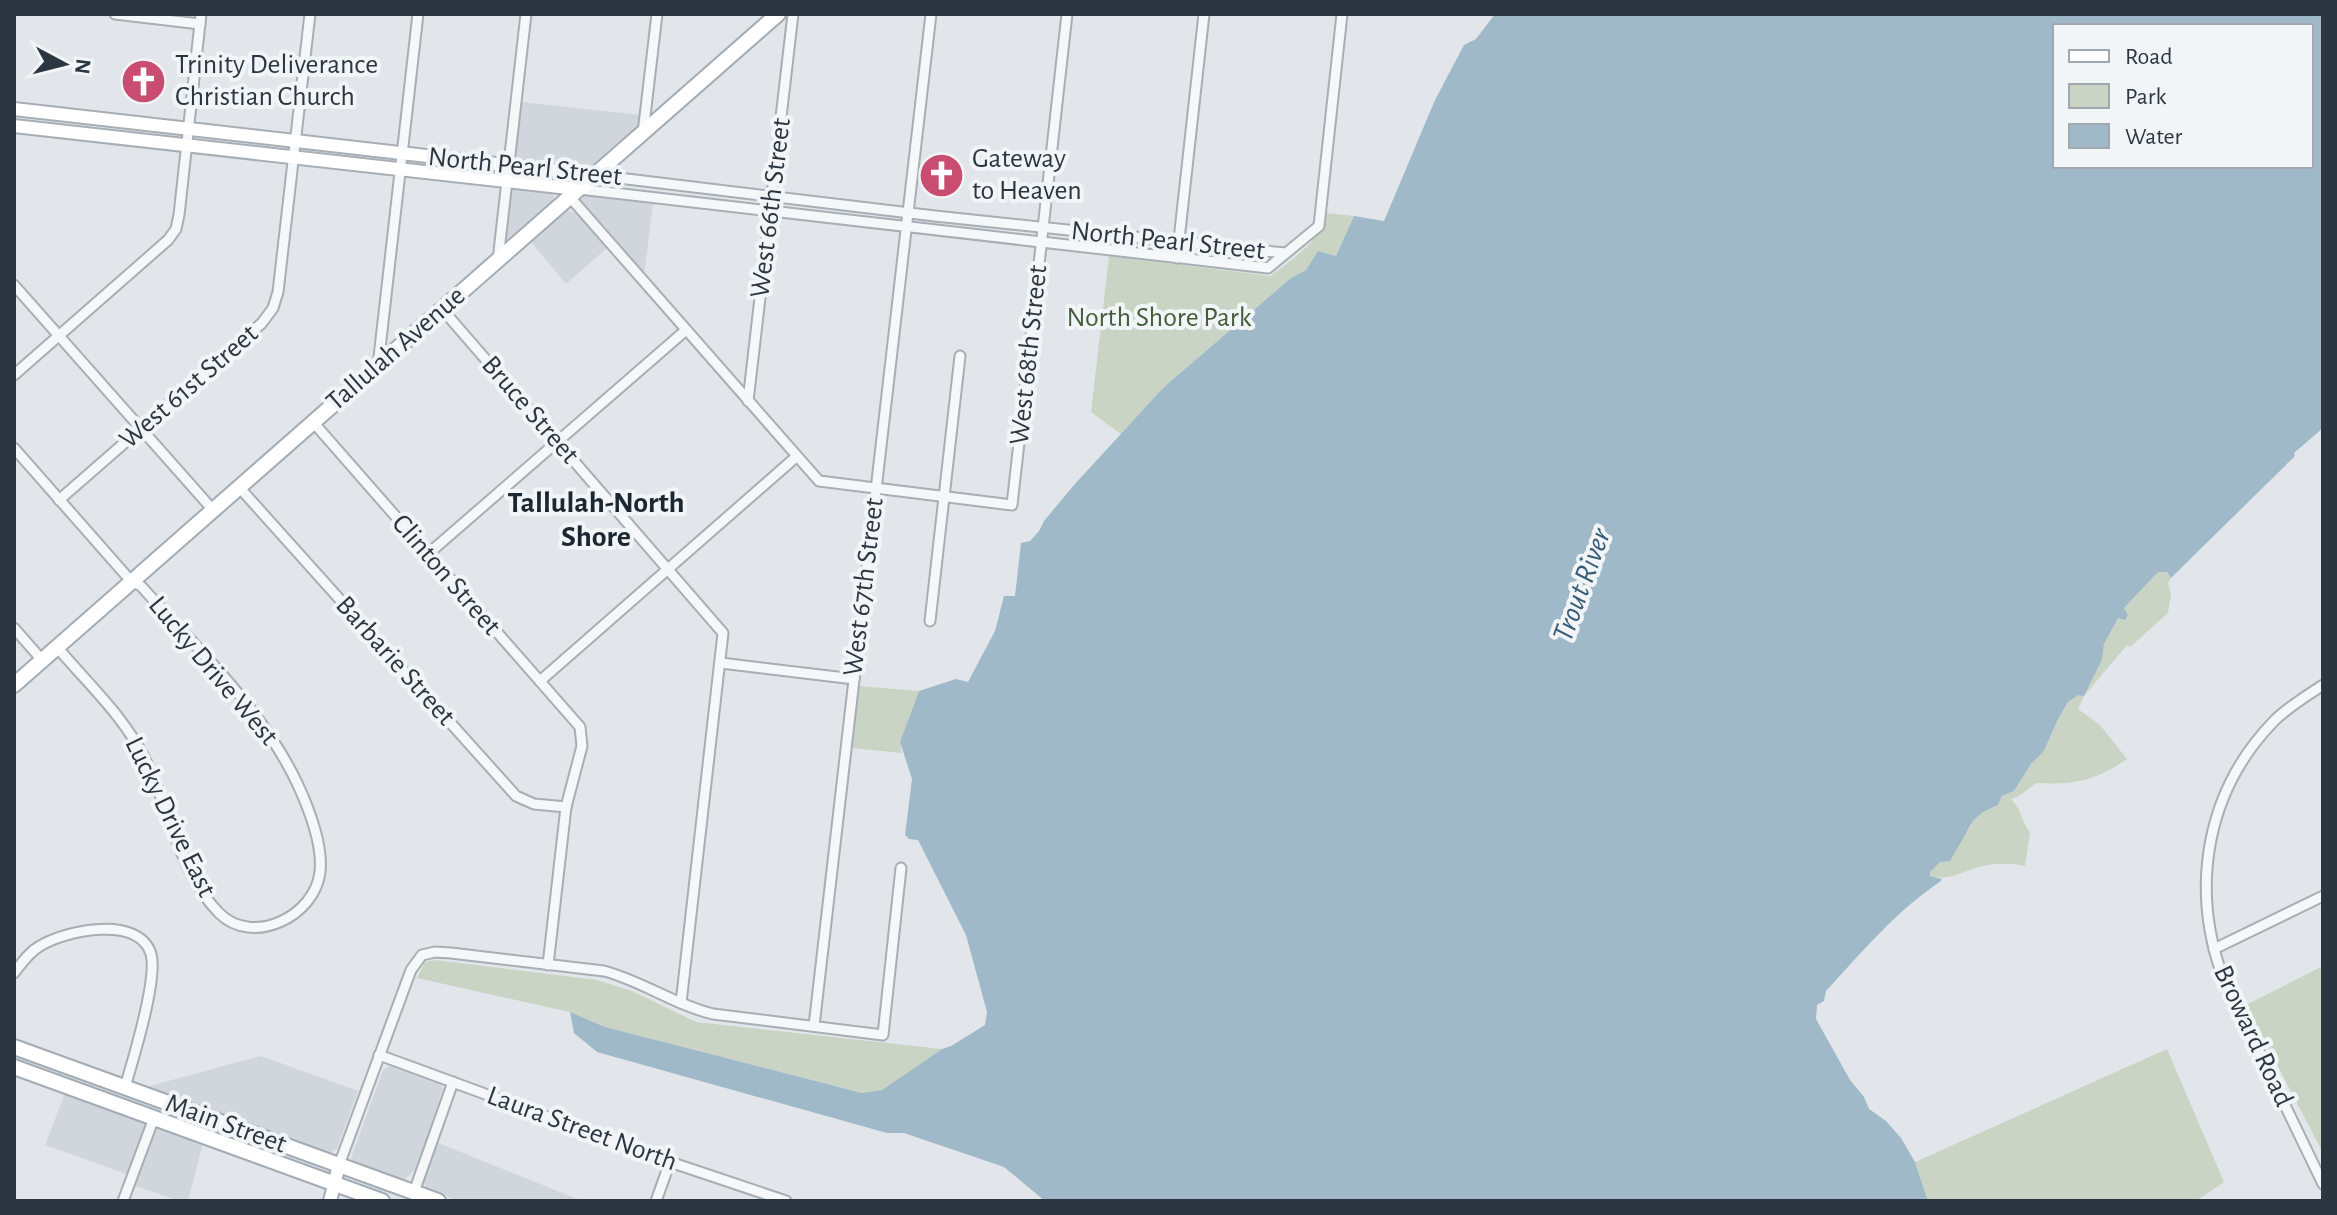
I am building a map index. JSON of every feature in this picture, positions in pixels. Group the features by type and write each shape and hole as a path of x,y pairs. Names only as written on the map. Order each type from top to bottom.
{"main road":[{"name":"Tallulah Avenue","path":"14,685 778,14"},
{"name":"Main Street","path":"18,1049 438,1201"},
{"name":"Main Street","path":"14,1067 382,1201"}],"street":[{"path":"14,375 168,240 176,229 201,19 115,14"},
{"name":"West 61st Street","path":"59,500 262,323 273,308 278,292 310,14"},
{"path":"378,366 418,14"},
{"path":"498,260 526,14"},
{"path":"643,133 657,14"},
{"name":"West 66th Street","path":"748,401 793,14"},
{"name":"West 67th Street","path":"814,1026 931,14"},
{"name":"West 68th Street","path":"944,498 1012,505 1067,14"},
{"path":"1177,258 1204,14"},
{"path":"1285,253 1319,226 1342,14"},
{"name":"North Pearl Street","path":"14,109 909,213 1285,253"},
{"path":"34,128 36,112"},
{"name":"North Pearl Street","path":"14,126 507,181 573,192 1268,268 1285,253"},
{"path":"573,192 686,330 819,481 944,498"},
{"path":"14,285 213,510"},
{"name":"Bruce Street","path":"442,309 723,633 721,663"},
{"path":"428,554 686,330"},
{"path":"930,621 960,356"},
{"name":"Clinton Street","path":"313,422 580,727 582,746 566,807"},
{"name":"Lucky Drive West","path":"14,448 131,581 141,586 263,723 300,789 320,854 318,882 308,903"},
{"path":"540,681 796,457"},
{"name":"Barbarie Street","path":"239,487 516,796 534,804 566,807"},
{"path":"14,628 42,660"},
{"name":"Lucky Drive East","path":"57,647 137,743 156,783 186,863 218,912 240,924 266,927 293,917 308,903"},
{"path":"681,1003 721,663 854,679"},
{"name":"Broward Road","path":"2323,685 2275,720 2239,765 2225,791 2211,834 2206,871 2206,906 2214,949 2228,989 2323,1184"},
{"path":"548,965 566,807"},
{"path":"330,1201 339,1165 379,1055 411,970 422,955 435,952 622,976 713,1014 883,1035 901,868"},
{"path":"2214,949 2323,896"},
{"path":"14,973 41,945 67,936 120,930 129,931 143,941 151,956 150,984 125,1087"},
{"name":"Laura Street North","path":"379,1055 670,1162 786,1201"},
{"path":"414,1192 453,1082"},
{"path":"123,1201 154,1118"},
{"path":"656,1201 670,1162"}],"shaded area":[{"path":"521,102 640,115 639,125 590,167 514,159"},
{"path":"502,186 551,192 554,196 494,256"},
{"path":"586,195 653,204 644,275 584,206 581,200"},
{"path":"567,211 576,213 607,248 566,284 531,242"},
{"path":"261,1056 358,1091 337,1149 327,1153 146,1087"},
{"path":"390,1066 440,1084 443,1088 418,1167 404,1180 353,1162 351,1158 383,1070"},
{"path":"65,1093 203,1143 188,1201 133,1185 135,1177 45,1145"},
{"path":"436,1142 582,1201 459,1201 427,1189 424,1183 426,1171"}],"green space":[{"name":"North Shore Park","path":"1326,213 1354,216 1336,256 1318,251 1306,270 1291,278 1164,387 1122,435 1091,412 1109,256 1271,276 1297,256 1319,233"},
{"path":"2158,572 2167,572 2171,578 2168,583 2171,594 2168,613 2130,647 2127,645 2084,696 2118,617 2125,620 2124,608"},
{"path":"859,686 919,691 900,742 902,753 852,748"},
{"path":"2078,694 2084,696 2078,709 2100,725 2127,759 2084,780 2036,783 2011,799 2030,833 2025,866 1996,864 1950,877 1930,876 1929,872 1973,821 1998,805 2002,796 2014,791 2031,764 2044,751 2068,702"},
{"path":"436,960 597,980 632,991 696,1022 942,1049 882,1090 862,1093 605,1027 570,1012 417,978 425,962"},
{"path":"2323,966 2323,1153 2246,1005"},
{"path":"2167,1049 2224,1182 2196,1201 1928,1201 1915,1162"}],"water":[{"name":"Trout River","path":"1495,14 2323,14 2323,428 2294,453 2295,456 2171,578 2167,572 2158,572 2124,608 2128,615 2125,620 2118,618 2104,644 2102,660 2084,696 2078,695 2068,702 2044,751 2031,764 2014,791 2002,796 1998,805 1973,821 1950,861 1940,862 1930,872 1930,876 1941,881 1909,905 1880,933 1826,991 1824,1001 1817,1005 1816,1019 1850,1080 1869,1109 1886,1121 1901,1138 1915,1162 1928,1201 1045,1201 1004,1167 904,1133 887,1133 597,1052 574,1033 570,1012 605,1027 862,1093 882,1090 942,1049 985,1025 987,1012 966,935 918,840 905,835 912,779 900,742 919,691 956,679 968,682 995,631 1004,596 1015,596 1021,543 1030,541 1074,485 1164,387 1291,278 1306,270 1318,251 1336,256 1354,216 1384,221 1435,100 1464,45 1476,39"}],"place":[{"name":"Trinity Deliverance Christian Church","path":"144,81"},
{"name":"Gateway to Heaven","path":"941,175"}],"district":[{"name":"Tallulah-North Shore","path":"596,520"}]}
